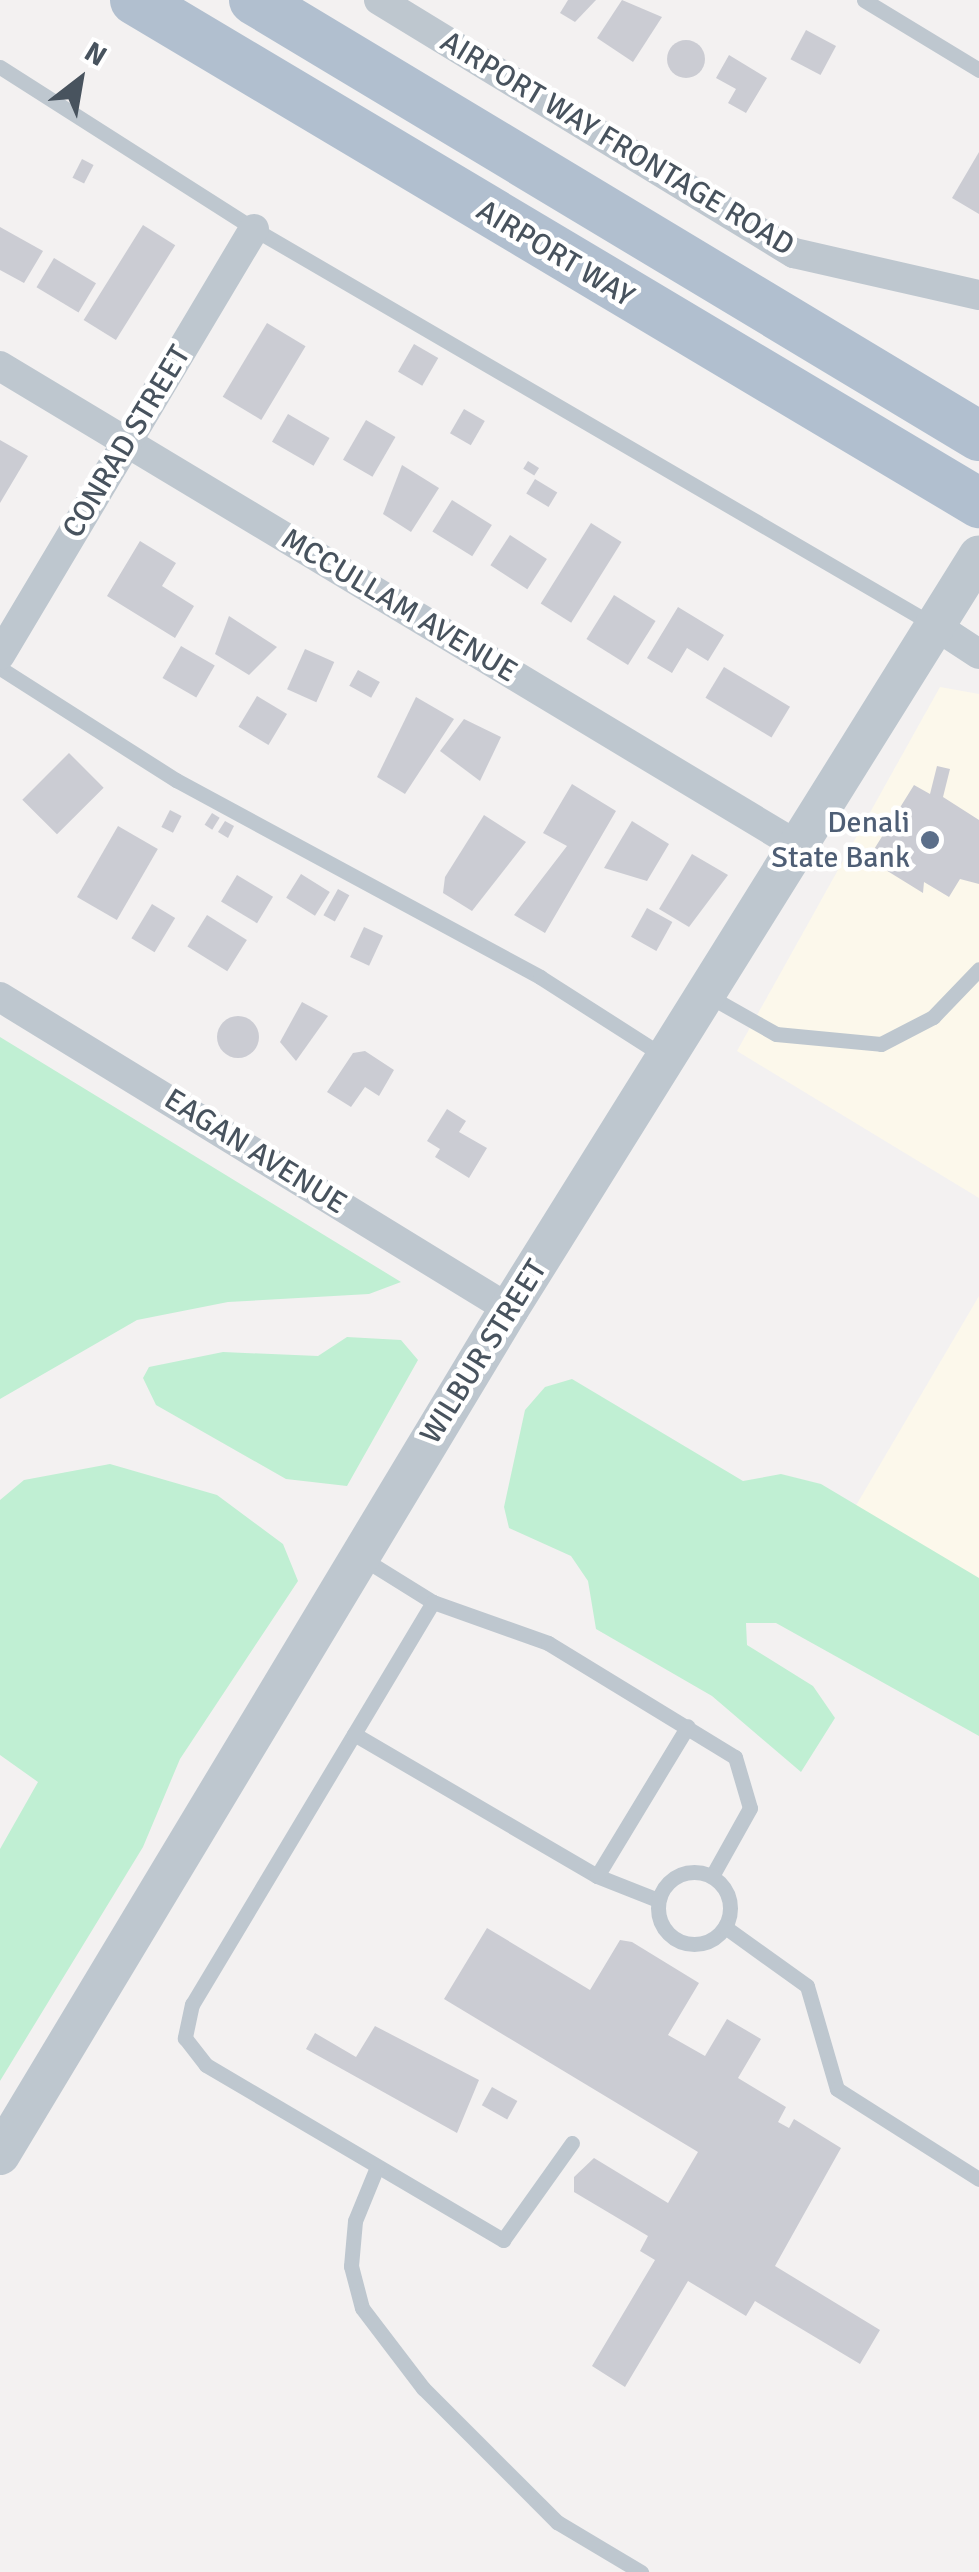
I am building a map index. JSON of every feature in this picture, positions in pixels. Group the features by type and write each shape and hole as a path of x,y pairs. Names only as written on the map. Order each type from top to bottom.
{"main road":[{"name":"AIRPORT WAY","path":"135,0 979,502"},
{"name":"AIRPORT WAY","path":"254,0 979,436"}],"street":[{"name":"AIRPORT WAY FRONTAGE ROAD","path":"393,4 794,253 979,295"},
{"name":"CONRAD STREET","path":"0,655 254,230"},
{"name":"MCCULLAM AVENUE","path":"0,366 798,846"},
{"name":"WILBUR STREET","path":"0,2155 509,1309 979,556"},
{"path":"936,626 977,652"},
{"name":"EAGAN AVENUE","path":"0,998 509,1309"}],"lane":[{"path":"864,0 979,70"},
{"path":"0,67 254,230 936,626"},
{"path":"0,668 176,780 540,977 668,1059"},
{"path":"707,995 776,1034 881,1044 933,1017 979,969"},
{"path":"359,1556 433,1602 548,1643 735,1757 752,1791 712,1876"},
{"path":"433,1602 184,2024 206,2065 503,2240 572,2143"},
{"path":"597,1876 688,1726"},
{"path":"354,1734 597,1876 658,1900"},
{"path":"683,1872 712,1876 730,1902 725,1927 706,1942 683,1943 664,1930 658,1900 683,1872"},
{"path":"725,1927 807,1986 837,2089 979,2179"},
{"path":"377,2167 355,2221 351,2266 362,2308 423,2388 557,2522 641,2572"}],"shaded area":[{"path":"940,687 979,694 979,1198 737,1051"},
{"path":"979,1296 979,1585 851,1514"}],"green space":[{"path":"0,1037 401,1282 369,1294 228,1302 137,1320 0,1399"},
{"path":"347,1337 401,1340 418,1360 347,1486 286,1479 156,1405 143,1378 149,1367 223,1352 318,1356"},
{"path":"572,1379 743,1481 781,1474 821,1484 979,1578 979,1736 776,1623 746,1623 747,1645 813,1686 835,1718 801,1772 712,1696 596,1629 588,1581 571,1556 509,1528 504,1507 525,1410 545,1387"},
{"path":"110,1464 217,1495 283,1544 298,1581 180,1759 143,1847 0,2081 0,1849 38,1782 0,1755 0,1500 24,1480"}],"building":[{"path":"568,0 596,0 575,22 560,13"},
{"path":"622,0 662,17 633,62 597,38"},
{"path":"806,30 836,46 821,75 791,59"},
{"path":"686,40 700,45 705,59 700,73 686,78 672,73 667,59 672,45"},
{"path":"729,55 767,78 746,113 728,103 736,89 716,78"},
{"path":"979,152 979,214 952,198"},
{"path":"82,159 94,165 84,184 72,178"},
{"path":"143,225 175,245 116,340 84,320"},
{"path":"0,227 43,251 24,283 0,270"},
{"path":"54,258 96,283 78,312 36,287"},
{"path":"267,323 306,346 261,420 223,397"},
{"path":"414,344 438,358 422,386 398,372"},
{"path":"464,409 485,421 471,445 450,433"},
{"path":"288,414 330,438 314,466 272,442"},
{"path":"366,420 395,437 372,477 343,460"},
{"path":"0,440 28,456 0,503"},
{"path":"528,461 539,468 534,476 523,469"},
{"path":"402,465 439,488 411,532 383,514"},
{"path":"535,479 557,492 549,507 526,494"},
{"path":"452,500 492,525 472,556 432,531"},
{"path":"591,523 622,542 571,623 541,604"},
{"path":"510,535 547,559 527,589 490,565"},
{"path":"140,541 176,563 162,586 194,606 175,638 107,596"},
{"path":"614,595 656,621 628,665 586,639"},
{"path":"678,607 724,635 708,661 687,648 672,673 647,658"},
{"path":"229,616 277,647 249,675 215,654"},
{"path":"181,646 215,666 196,698 162,678"},
{"path":"305,649 334,662 316,702 287,689"},
{"path":"724,667 790,707 771,738 705,698"},
{"path":"358,670 380,682 371,698 349,686"},
{"path":"257,696 287,714 268,745 238,727"},
{"path":"416,697 454,719 405,794 377,777"},
{"path":"464,719 501,737 480,781 440,751"},
{"path":"69,753 104,788 57,834 22,800"},
{"name":"Denali State Bank","path":"937,766 950,769 943,797 979,820 979,884 960,879 949,897 924,882 923,893 868,859 914,785 930,794"},
{"path":"572,784 616,811 545,933 514,915 567,846 543,833"},
{"path":"170,810 182,816 173,833 161,827"},
{"path":"212,813 220,818 212,830 205,825"},
{"path":"484,815 526,842 472,911 443,893 445,877"},
{"path":"225,821 234,826 228,838 218,832"},
{"path":"632,821 669,844 647,881 604,868"},
{"path":"118,826 158,849 117,920 77,897"},
{"path":"692,854 728,875 689,927 659,909"},
{"path":"301,874 330,892 315,916 286,898"},
{"path":"237,875 273,897 257,923 221,902"},
{"path":"338,889 349,895 335,922 323,915"},
{"path":"152,904 175,918 155,952 131,938"},
{"path":"647,908 672,922 656,951 631,937"},
{"path":"207,915 247,940 227,971 187,946"},
{"path":"364,927 383,936 369,966 350,957"},
{"path":"302,1002 328,1016 296,1061 280,1042"},
{"path":"238,1016 253,1022 259,1037 253,1052 238,1058 223,1052 217,1037 223,1022"},
{"path":"365,1051 394,1070 379,1096 365,1087 351,1107 327,1092 353,1053"},
{"path":"447,1109 466,1121 459,1132 487,1148 469,1178 435,1157 440,1149 427,1141"},
{"path":"487,1928 590,1990 620,1940 632,1942 699,1983 668,2035 705,2056 727,2019 761,2039 738,2078 786,2107 778,2122 789,2128 794,2119 841,2148 775,2266 880,2330 860,2364 755,2301 746,2316 688,2281 625,2387 592,2366 655,2260 640,2251 648,2236 574,2192 574,2177 594,2158 668,2203 698,2152 444,1999"},
{"path":"375,2026 479,2080 457,2133 306,2049 315,2033 356,2057"},
{"path":"492,2087 517,2101 507,2119 482,2105"}],"place":[{"name":"Denali State Bank","path":"930,840"}]}
